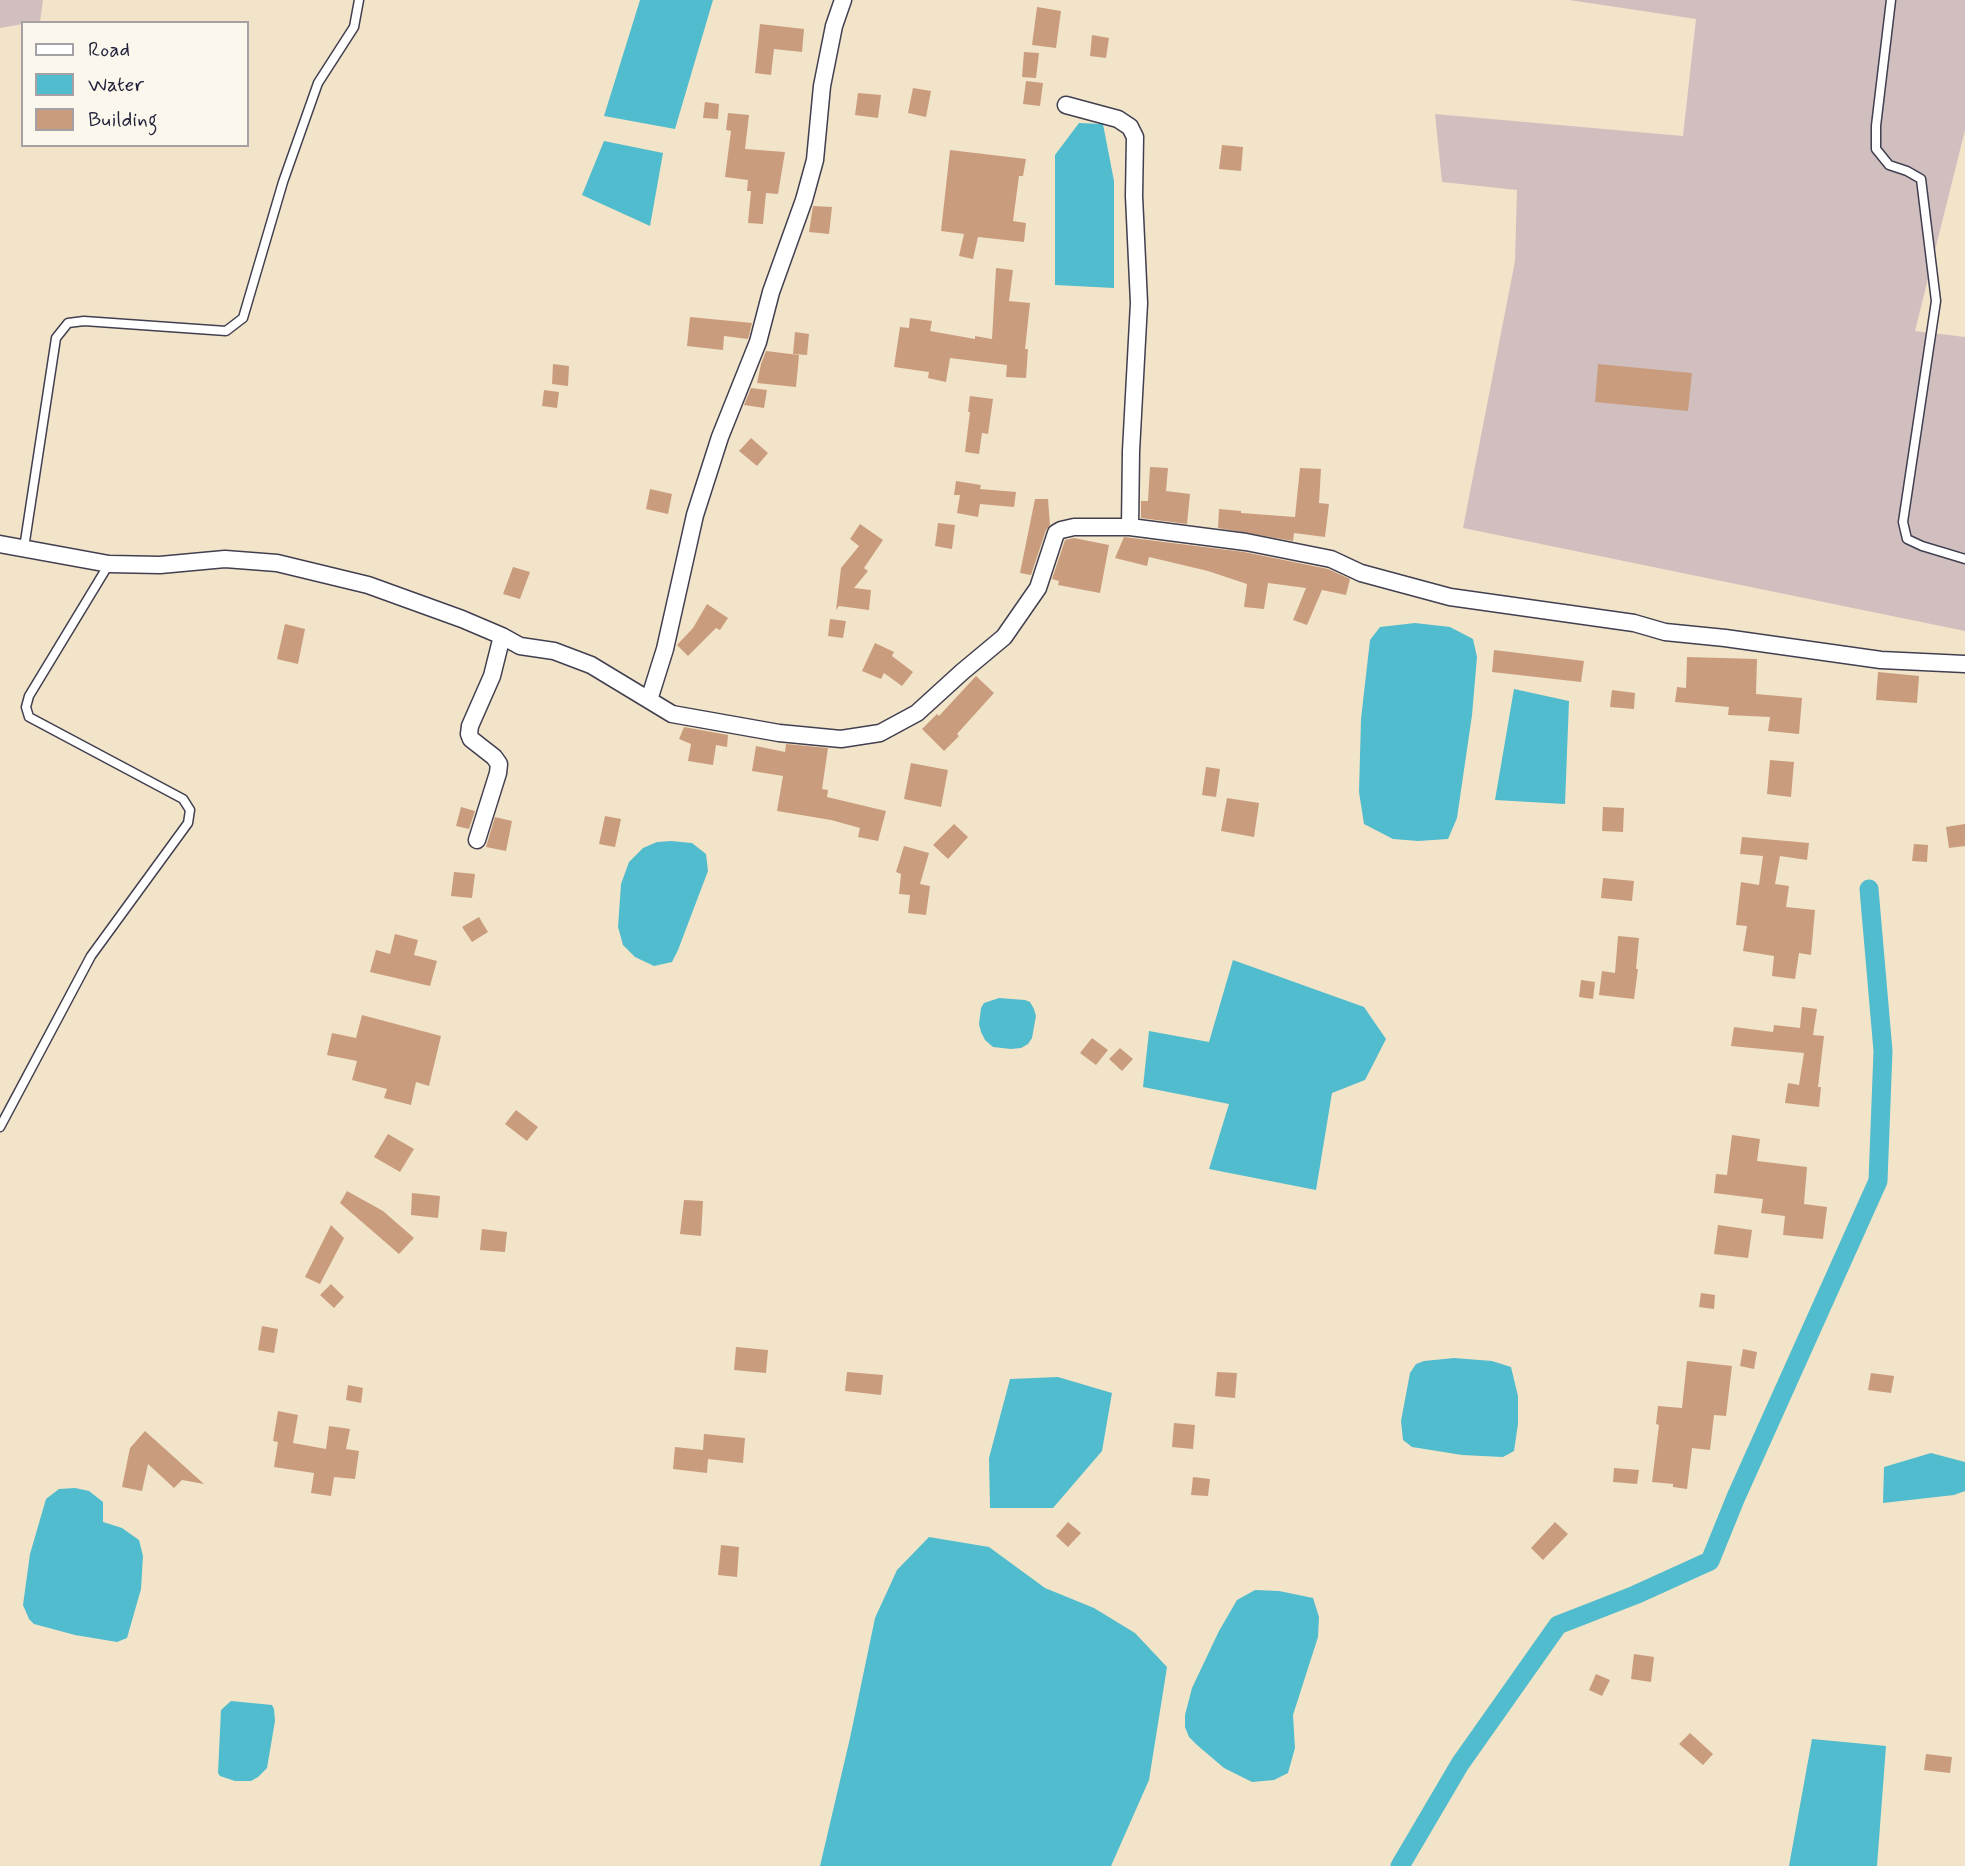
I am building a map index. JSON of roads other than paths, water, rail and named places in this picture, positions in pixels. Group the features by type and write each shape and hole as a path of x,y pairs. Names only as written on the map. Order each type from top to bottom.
{"street":[{"path":"649,700 665,649 695,515 720,436 758,342 771,292 804,200 815,160 821,86 834,26 843,0"},
{"path":"1066,105 1118,119 1130,127 1136,138 1134,196 1139,303 1130,527"},
{"path":"0,544 109,564 160,565 225,559 277,563 368,585 463,619 520,646 555,651 591,665 672,714 779,733 841,739 880,733 917,713 1004,637 1038,589 1056,533 1074,527 1130,527 1247,542 1331,559 1361,573 1450,597 1634,623 1665,632 1881,660 1965,664"},
{"path":"477,840 499,764 495,757 468,734 492,676 502,636"}],"lane":[{"path":"24,548 56,338 68,323 85,321 226,331 243,318 283,182 318,83 354,27 359,0"},
{"path":"1891,0 1875,149 1889,165 1921,179 1936,301 1903,522 1908,539 1965,559"},
{"path":"0,1127 91,956 188,823 190,810 183,799 29,718 26,707 30,696 109,564"}],"water":[{"path":"640,0 713,0 675,129 604,116"},
{"path":"1079,123 1103,124 1114,181 1114,288 1055,285 1055,155"},
{"path":"604,141 663,153 650,226 582,195"},
{"path":"1415,623 1450,627 1473,639 1477,657 1472,715 1457,818 1448,839 1393,839 1364,824 1359,792 1361,719 1370,640 1380,627"},
{"path":"1514,689 1569,701 1565,804 1495,800"},
{"path":"657,842 692,843 706,854 708,871 672,962 654,966 635,957 623,945 618,927 621,884 629,862 643,848"},
{"path":"1233,960 1364,1007 1386,1039 1365,1080 1332,1093 1316,1190 1209,1169 1229,1104 1143,1087 1149,1031 1209,1042"},
{"path":"999,998 1025,1000 1030,1002 1034,1009 1036,1016 1032,1038 1021,1048 993,1047 981,1032 981,1008 984,1003"},
{"path":"1454,1358 1492,1361 1511,1367 1518,1396 1514,1451 1503,1457 1462,1455 1412,1447 1403,1440 1401,1421 1410,1373 1416,1364 1424,1361"},
{"path":"1058,1377 1112,1393 1102,1451 1053,1508 990,1508 989,1458 1010,1379"},
{"path":"1931,1453 1965,1462 1965,1491 1954,1495 1883,1503 1884,1467"},
{"path":"59,1489 89,1491 103,1502 103,1522 122,1528 139,1540 143,1556 141,1589 127,1638 117,1642 34,1624 23,1605 30,1554 46,1499"},
{"path":"929,1537 989,1547 1045,1588 1094,1608 1135,1633 1167,1667 1149,1780 1111,1866 820,1866 875,1618 897,1570"},
{"path":"1255,1590 1279,1591 1313,1598 1319,1617 1318,1637 1293,1715 1295,1748 1288,1773 1274,1780 1252,1782 1224,1768 1189,1737 1185,1727 1185,1715 1192,1688 1219,1631 1237,1600"},
{"path":"231,1701 272,1705 274,1709 275,1721 267,1768 251,1781 235,1781 218,1773 221,1710"},
{"path":"1812,1739 1886,1746 1877,1866 1789,1866"}],"waterway":[{"path":"1400,1866 1460,1764 1558,1625 1635,1595 1710,1561 1878,1181 1883,1051 1869,889"}]}
